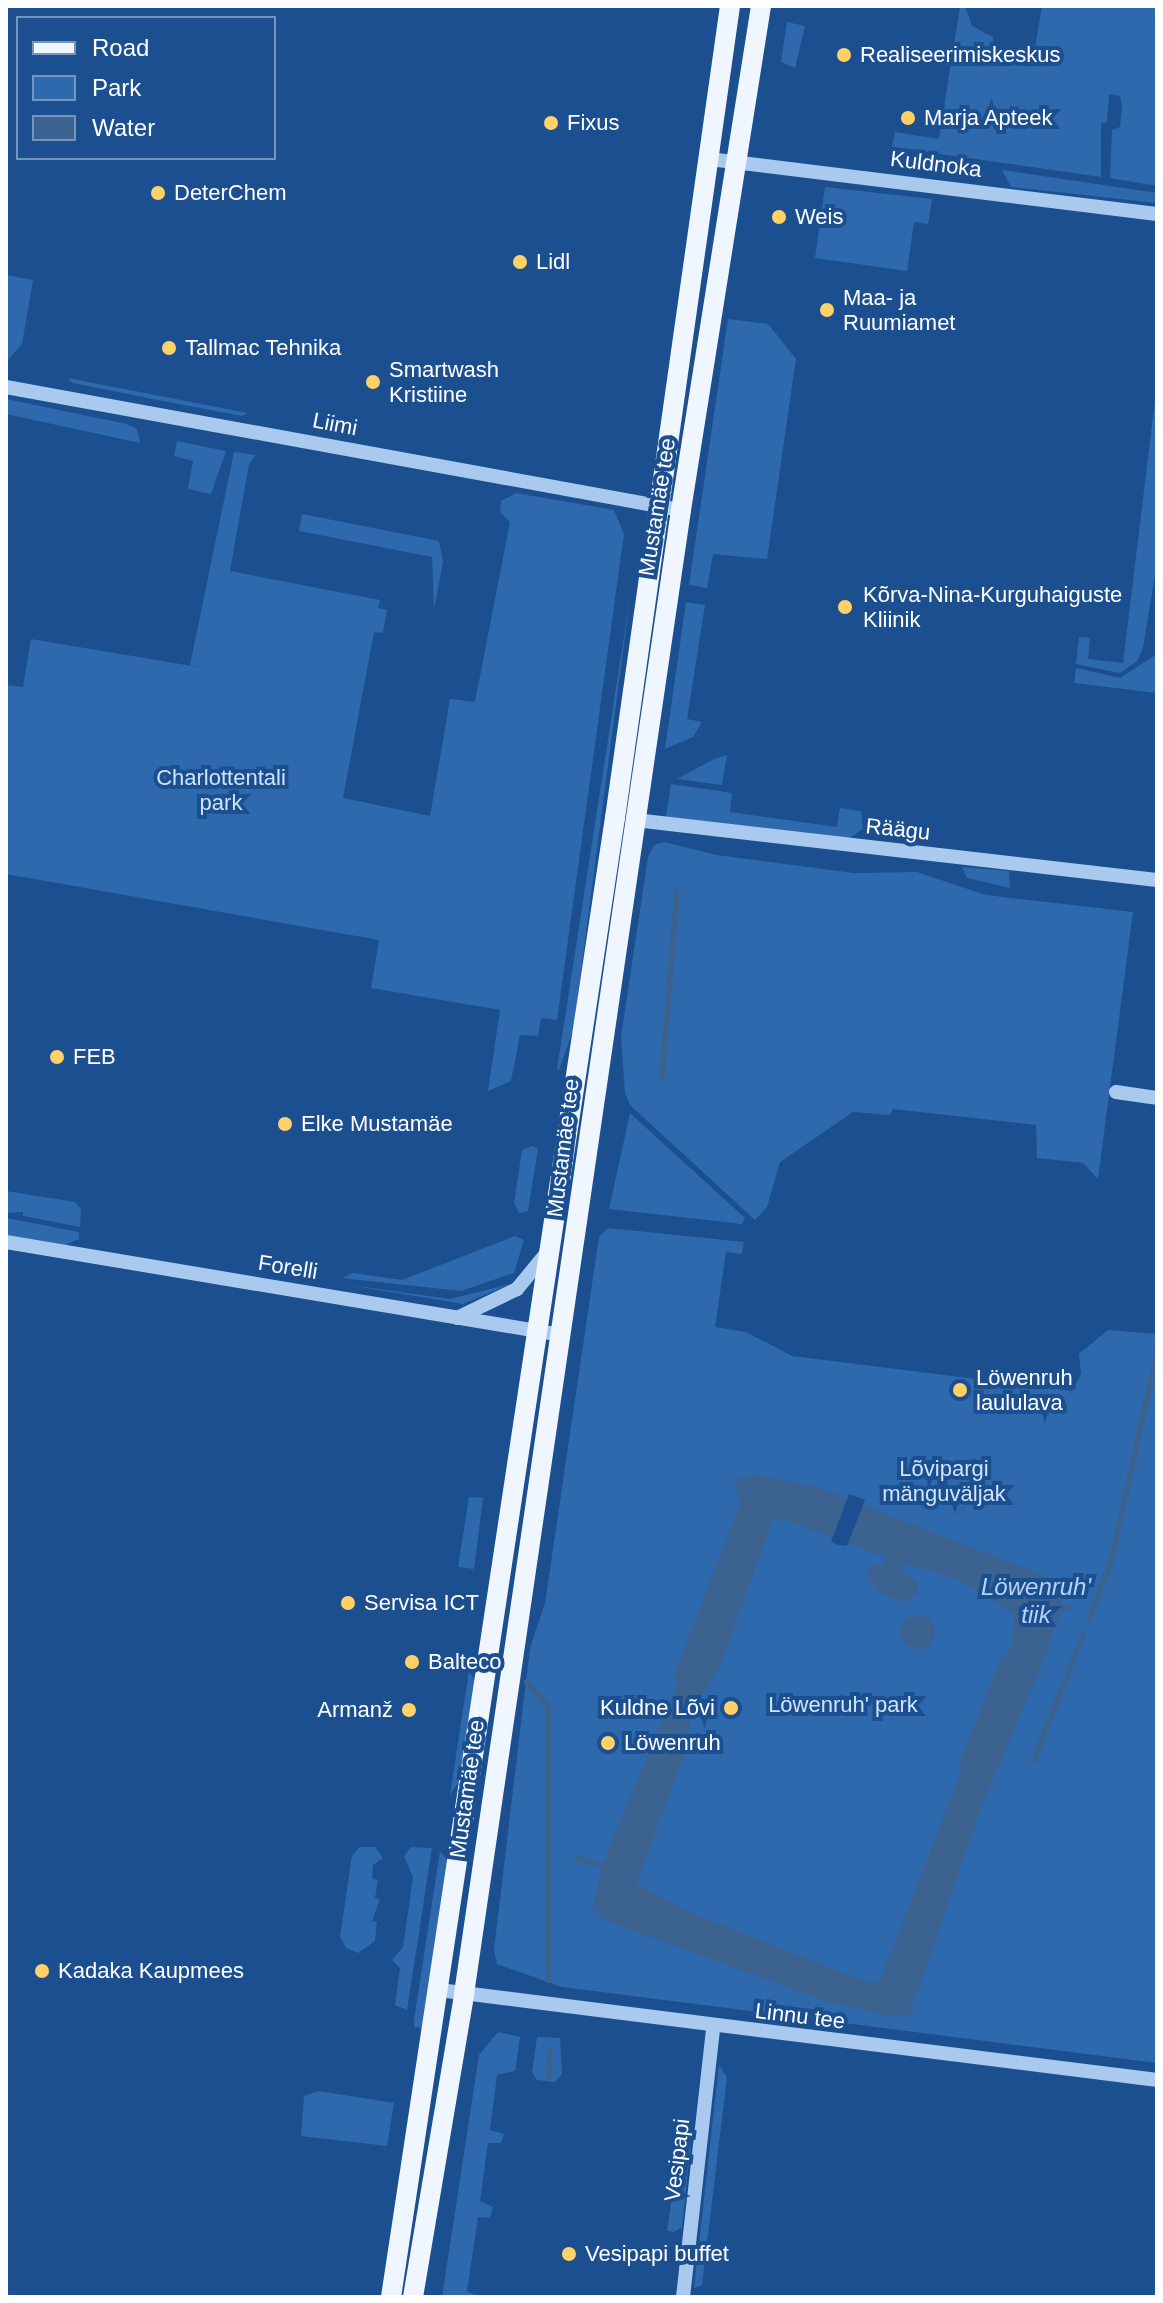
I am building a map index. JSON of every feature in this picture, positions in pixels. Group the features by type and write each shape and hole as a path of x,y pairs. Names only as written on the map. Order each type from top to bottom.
{"main road":[{"name":"Mustamäe tee","path":"391,2297 537,1331 730,6"},
{"name":"Mustamäe tee","path":"413,2297 464,1994 511,1647 562,1335 681,510 739,163 761,6"}],"street":[{"name":"Kuldnoka","path":"709,159 1157,214"},
{"name":"Liimi","path":"6,387 681,510"},
{"name":"Räägu","path":"635,820 1157,880"},
{"path":"1116,1092 1157,1098"},
{"name":"Forelli","path":"6,1242 562,1335"},
{"path":"457,1318 517,1289 549,1248"},
{"name":"Linnu tee","path":"439,1990 713,2028 1157,2080"},
{"name":"Vesipapi","path":"683,2297 713,2028"}],"green space":[{"path":"960,6 965,6 972,26 993,37 993,53 1033,60 1042,6 1157,6 1157,186 1110,178 1112,130 1120,127 1122,107 1120,96 1109,94 1107,122 1101,123 1101,177 892,147 895,132 939,139"},
{"path":"787,22 805,26 795,68 781,62"},
{"path":"1002,170 1157,193 1157,203 1011,187"},
{"path":"825,187 932,199 928,224 914,222 907,271 815,258"},
{"path":"6,275 33,280 22,344 6,362"},
{"path":"728,319 768,324 796,359 767,559 713,554 707,588 689,585"},
{"path":"68,378 248,413 242,416 173,403 72,383"},
{"path":"1157,384 1157,563 1143,648 1137,661 1120,673 1076,664 1079,637 1090,638 1088,659 1123,663"},
{"path":"6,399 127,424 137,429 140,443 6,414"},
{"path":"177,441 226,451 211,494 188,489 193,461 174,456"},
{"name":"Charlottentali park","path":"234,452 256,455 249,464 230,571 380,600 378,608 387,610 383,633 374,632 343,798 430,816 450,699 475,702 510,522 500,512 501,501 516,493 614,510 624,534 557,1020 541,1018 538,1036 520,1035 511,1081 488,1091 500,1010 371,988 379,940 6,874 6,685 23,687 31,639 204,668 190,665"},
{"path":"302,514 439,541 443,562 434,609 432,557 299,531"},
{"path":"631,591 573,1031 559,1070 557,1069"},
{"path":"686,602 705,605 687,719 702,722 693,737 665,749"},
{"path":"1157,654 1157,693 1074,683 1076,668 1120,678"},
{"path":"727,755 722,785 677,779 714,759"},
{"path":"671,784 732,793 730,812 837,827 840,808 861,811 863,829 849,838 666,817"},
{"path":"664,842 717,855 854,873 917,872 986,895 1133,912 1098,1179 1083,1163 1037,1158 1036,1125 893,1109 890,1115 853,1112 780,1162 767,1207 755,1220 630,1105 625,1093 621,1037 648,857 654,845"},
{"path":"962,867 1009,871 1010,888 967,878"},
{"path":"630,1113 745,1218 742,1224 609,1209"},
{"path":"533,1146 538,1149 528,1211 519,1213 514,1203 522,1150"},
{"path":"6,1191 75,1202 81,1209 80,1227 23,1216 23,1212 6,1213"},
{"path":"6,1218 79,1232 79,1239 65,1245 6,1235"},
{"name":"Löwenruh' park","path":"608,1228 744,1242 742,1254 726,1252 715,1327 746,1332 792,1356 1072,1391 1081,1374 1079,1354 1108,1330 1157,1334 1157,2063 562,1987 497,1964 494,1949 530,1648 545,1603 599,1237"},
{"path":"515,1236 524,1240 514,1273 461,1291 342,1278 353,1273 402,1280"},
{"path":"343,1284 450,1299 510,1284 463,1304"},
{"path":"469,1497 483,1498 474,1569 458,1567"},
{"path":"469,1671 475,1682 459,1781 450,1795"},
{"path":"360,1847 375,1847 383,1858 373,1865 372,1879 378,1880 375,1898 380,1899 372,1921 377,1922 375,1941 358,1953 346,1948 340,1936 352,1856"},
{"path":"411,1847 432,1848 407,2010 395,2005 400,1968 392,1960 403,1947 413,1877 404,1856"},
{"path":"440,1851 447,1859 422,2028 414,2027 414,2020"},
{"path":"498,2032 520,2037 515,2071 497,2075 490,2130 504,2134 501,2143 488,2143 480,2201 493,2207 490,2218 478,2217 467,2291 480,2297 442,2297 479,2055"},
{"path":"537,2037 560,2038 562,2074 555,2082 537,2080 532,2072"},
{"path":"719,2065 727,2077 702,2285 694,2288"},
{"path":"319,2091 394,2103 387,2146 301,2136 304,2096"},
{"path":"682,2126 692,2132 682,2227 674,2232 667,2231"}],"water":[{"name":"Löwenruh' tiik","path":"754,1474 819,1488 1063,1583 1062,1607 1043,1662 984,1800 910,2013 899,2018 828,2002 607,1921 592,1907 608,1850 678,1683 674,1676 740,1503 734,1480","holes":["779,1518 883,1556 886,1565 870,1566 865,1573 882,1594 902,1602 918,1595 917,1582 898,1569 909,1564 959,1580 1014,1614 1012,1647 1000,1661 961,1759 958,1780 880,1981 872,1984 694,1914 636,1884 684,1756 693,1709 719,1668 772,1522"]},
{"path":"918,1615 930,1620 935,1632 930,1644 918,1649 906,1644 901,1632 906,1620"}],"pier":[{"path":"849,1494 865,1500 847,1546 831,1542"}],"waterway":[{"path":"662,1077 677,892"},
{"path":"1089,1619 1111,1562 1157,1352"},
{"path":"1062,1607 1067,1608"},
{"path":"1034,1760 1083,1635"},
{"path":"527,1682 548,1706 548,1980"},
{"path":"577,1858 602,1865"},
{"path":"549,2077 550,2051"}],"place":[{"name":"Realiseerimiskeskus","path":"844,55"},
{"name":"Marja Apteek","path":"908,118"},
{"name":"Fixus","path":"551,123"},
{"name":"DeterChem","path":"158,193"},
{"name":"Weis","path":"779,217"},
{"name":"Lidl","path":"520,262"},
{"name":"Maa- ja Ruumiamet","path":"827,310"},
{"name":"Tallmac Tehnika","path":"169,348"},
{"name":"Smartwash Kristiine","path":"373,382"},
{"name":"Kõrva-Nina-Kurguhaiguste Kliinik","path":"845,607"},
{"name":"FEB","path":"57,1057"},
{"name":"Elke Mustamäe","path":"285,1124"},
{"name":"Löwenruh laululava","path":"960,1390"},
{"name":"Servisa ICT","path":"348,1603"},
{"name":"Balteco","path":"412,1662"},
{"name":"Kuldne Lõvi","path":"731,1708"},
{"name":"Armanž","path":"409,1710"},
{"name":"Löwenruh","path":"608,1743"},
{"name":"Kadaka Kaupmees","path":"42,1971"},
{"name":"Vesipapi buffet","path":"569,2254"}],"park label":[{"name":"Lõvipargi mänguväljak","path":"944,1480"}]}
